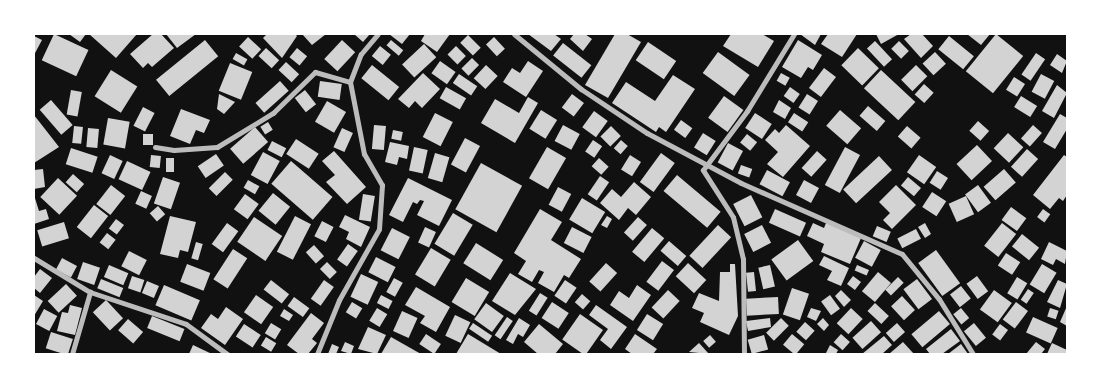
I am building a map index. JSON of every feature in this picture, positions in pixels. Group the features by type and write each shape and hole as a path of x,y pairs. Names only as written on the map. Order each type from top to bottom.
{"street":[{"path":"317,354 338,300 380,229 382,185 364,154 350,82 361,54 378,34"},
{"path":"514,34 581,90 647,133 705,164 902,254 939,300 973,354"},
{"path":"744,354 743,259 733,217 703,170 705,164 747,111 794,34"},
{"path":"155,147 174,150 216,147 273,114 315,72 350,82"},
{"path":"34,258 90,292 186,324 228,354"},
{"path":"72,354 90,292"}],"building":[{"path":"54,34 88,50 76,76 42,60"},
{"path":"69,34 86,34 80,42"},
{"path":"89,34 137,34 116,58"},
{"path":"153,34 161,34 174,48 152,67 148,63 143,68 130,54"},
{"path":"166,34 196,34 177,48"},
{"path":"267,34 295,34 297,36 282,58 263,38"},
{"path":"302,34 326,34 312,45"},
{"path":"354,34 370,34 363,42"},
{"path":"389,34 410,34 402,44"},
{"path":"425,34 450,34 437,52 421,41"},
{"path":"528,34 554,34 561,39 551,51"},
{"path":"574,34 585,34 592,39 583,51 570,39"},
{"path":"615,34 627,34 641,42 608,98 585,85"},
{"path":"731,34 762,34 774,41 758,67 723,46"},
{"path":"800,34 821,34 815,45"},
{"path":"828,34 857,34 842,57 821,44"},
{"path":"876,34 899,34 881,44"},
{"path":"911,34 922,34 933,46 921,58 904,39"},
{"path":"967,34 990,34 981,45"},
{"path":"996,34 1023,56 993,93 966,71"},
{"path":"468,35 481,48 473,56 460,43"},
{"path":"34,36 42,40 34,55"},
{"path":"949,36 974,56 963,69 938,49"},
{"path":"248,37 261,49 252,59 239,47"},
{"path":"494,37 505,49 497,56 486,45"},
{"path":"205,40 218,56 169,96 156,80"},
{"path":"342,40 355,52 337,71 324,59"},
{"path":"391,40 403,50 399,56 387,45"},
{"path":"798,40 822,55 813,70 808,67 801,78 782,67"},
{"path":"875,41 892,59 884,67 867,49"},
{"path":"899,41 909,51 901,59 891,49"},
{"path":"648,42 676,61 664,79 636,60"},
{"path":"563,43 591,65 582,78 553,56"},
{"path":"424,44 436,57 414,78 402,64"},
{"path":"380,46 391,55 383,65 372,56"},
{"path":"456,46 466,56 457,64 448,54"},
{"path":"266,48 279,60 272,68 258,56"},
{"path":"297,48 307,56 300,66 289,57"},
{"path":"858,48 879,68 862,85 841,65"},
{"path":"718,52 750,75 734,96 703,73"},
{"path":"935,52 946,64 933,75 923,64"},
{"path":"236,53 247,59 244,65 233,59"},
{"path":"1036,53 1045,59 1031,81 1021,75"},
{"path":"1057,54 1067,61 1062,73 1050,65"},
{"path":"472,58 479,65 468,76 461,69"},
{"path":"440,61 456,72 447,84 431,73"},
{"path":"528,61 543,71 526,97 503,82 512,68 520,73"},
{"path":"286,62 299,74 292,82 278,70"},
{"path":"230,63 252,72 241,100 219,91"},
{"path":"372,65 399,87 389,100 361,78"},
{"path":"486,65 498,76 485,89 474,78"},
{"path":"916,65 927,76 912,91 901,80"},
{"path":"824,68 836,77 821,97 809,88"},
{"path":"111,70 137,86 121,113 95,96"},
{"path":"881,70 915,102 898,120 864,88"},
{"path":"423,73 440,89 422,108 415,101 409,108 398,99"},
{"path":"781,73 790,78 785,86 777,81"},
{"path":"459,74 477,86 471,95 453,83"},
{"path":"1041,74 1054,81 1045,99 1032,92"},
{"path":"673,75 695,89 666,132 659,127 656,132 612,103 626,82 655,101"},
{"path":"1014,77 1025,84 1017,97 1006,90"},
{"path":"280,81 289,91 264,113 255,103"},
{"path":"320,81 342,84 340,100 318,97"},
{"path":"924,84 934,93 924,103 915,94"},
{"path":"1057,85 1067,93 1054,118 1042,111"},
{"path":"446,87 466,98 460,110 440,98"},
{"path":"790,87 800,94 794,103 784,96"},
{"path":"71,90 82,92 77,117 67,115"},
{"path":"305,90 316,104 306,112 295,98"},
{"path":"219,94 235,102 224,114 217,109"},
{"path":"572,94 584,103 574,117 562,108"},
{"path":"807,94 818,101 810,114 799,108"},
{"path":"724,96 743,110 728,132 708,118"},
{"path":"1021,96 1037,106 1030,117 1014,107"},
{"path":"528,97 538,103 515,143 481,123 495,99 519,113"},
{"path":"51,100 73,125 61,135 40,110"},
{"path":"779,100 791,108 785,119 773,112"},
{"path":"327,101 346,112 334,133 315,122"},
{"path":"868,106 885,121 877,131 859,116"},
{"path":"143,107 155,113 145,132 133,126"},
{"path":"181,109 210,120 204,133 196,130 190,144 170,136"},
{"path":"541,110 557,120 545,139 529,129"},
{"path":"840,110 861,128 847,144 826,126"},
{"path":"594,111 608,121 596,137 582,127"},
{"path":"435,113 453,122 441,146 423,137"},
{"path":"755,113 772,124 762,139 745,128"},
{"path":"794,113 808,122 802,131 788,122"},
{"path":"1060,114 1067,118 1067,129 1055,149 1043,142"},
{"path":"34,115 59,147 34,163"},
{"path":"108,118 130,122 125,148 103,145"},
{"path":"681,120 692,128 685,138 674,130"},
{"path":"978,121 989,131 980,141 969,131"},
{"path":"268,122 273,130 265,134 260,127"},
{"path":"374,125 386,126 384,150 372,149"},
{"path":"563,125 580,134 571,150 555,141"},
{"path":"786,125 810,146 783,177 767,164 778,152 765,140 775,129 779,133"},
{"path":"1033,125 1042,133 1030,146 1021,138"},
{"path":"74,126 83,127 81,144 72,143"},
{"path":"611,126 621,136 610,147 600,137"},
{"path":"907,126 921,138 911,148 898,137"},
{"path":"255,127 268,142 243,164 230,149"},
{"path":"88,128 99,129 97,148 86,147"},
{"path":"342,128 353,133 344,152 333,147"},
{"path":"393,130 403,132 401,141 391,139"},
{"path":"703,133 716,141 707,155 694,147"},
{"path":"1008,133 1023,147 1009,163 994,148"},
{"path":"143,134 153,134 153,145 143,145"},
{"path":"747,134 757,142 750,151 740,143"},
{"path":"465,138 480,146 466,172 451,164"},
{"path":"296,139 319,154 309,169 286,154"},
{"path":"593,140 602,146 594,158 585,152"},
{"path":"621,140 628,146 621,154 614,148"},
{"path":"272,141 286,148 282,157 267,150"},
{"path":"390,142 409,146 407,159 399,157 397,165 385,162"},
{"path":"728,143 743,151 733,170 718,162"},
{"path":"977,145 992,161 972,180 957,164"},
{"path":"414,147 428,150 423,173 409,170"},
{"path":"547,147 566,158 548,189 529,178"},
{"path":"845,147 860,155 840,193 825,185"},
{"path":"71,148 98,157 92,173 66,164"},
{"path":"1027,149 1038,159 1022,177 1011,167"},
{"path":"334,151 366,187 347,204 326,182 335,175 322,161"},
{"path":"817,151 827,160 811,177 802,168"},
{"path":"263,152 280,161 268,184 251,175"},
{"path":"435,153 449,157 442,182 428,178"},
{"path":"661,153 675,163 654,192 640,182"},
{"path":"216,154 224,166 206,178 198,166"},
{"path":"110,155 123,161 114,179 102,173"},
{"path":"151,155 161,156 160,168 150,167"},
{"path":"630,155 641,162 632,176 621,169"},
{"path":"919,155 936,167 924,184 907,172"},
{"path":"1064,155 1067,157 1067,195 1063,201 1059,198 1050,209 1033,195"},
{"path":"879,156 892,170 856,203 843,189"},
{"path":"166,158 174,158 174,172 166,172"},
{"path":"599,158 609,167 601,175 592,166"},
{"path":"127,161 151,172 142,190 119,179"},
{"path":"291,161 333,197 313,220 271,184"},
{"path":"481,163 522,186 496,232 455,209"},
{"path":"741,165 752,169 749,178 738,173"},
{"path":"43,169 45,187 34,189 34,170"},
{"path":"1004,169 1016,183 995,200 984,187"},
{"path":"767,170 790,182 782,196 759,184"},
{"path":"937,171 948,178 941,190 930,183"},
{"path":"225,172 233,180 217,196 209,188"},
{"path":"73,174 84,184 77,192 66,182"},
{"path":"677,175 721,212 707,228 664,191"},
{"path":"600,176 609,182 597,200 588,194"},
{"path":"163,177 180,183 171,209 154,203"},
{"path":"908,177 921,188 914,196 901,185"},
{"path":"58,178 77,196 59,215 40,197"},
{"path":"408,178 452,200 439,226 417,215 424,201 420,200 417,204 413,202 403,222 389,215"},
{"path":"248,180 259,186 255,194 244,188"},
{"path":"804,180 819,188 811,203 796,195"},
{"path":"634,182 651,197 636,215 628,208 619,220 600,203 612,189 621,197"},
{"path":"111,185 125,196 110,215 96,204"},
{"path":"896,185 916,205 892,229 883,220 890,213 879,202"},
{"path":"978,185 991,203 978,212 965,194"},
{"path":"558,187 571,194 562,212 549,205"},
{"path":"141,191 152,196 146,209 135,204"},
{"path":"932,192 946,201 936,216 922,207"},
{"path":"273,193 290,207 276,225 259,211"},
{"path":"245,194 259,204 248,219 234,209"},
{"path":"363,194 375,196 371,222 359,220"},
{"path":"34,195 39,211 46,209 49,219 34,224"},
{"path":"751,195 762,217 745,226 733,204"},
{"path":"966,196 974,214 957,222 949,204"},
{"path":"582,198 605,212 592,233 569,219"},
{"path":"94,205 108,216 91,238 77,227"},
{"path":"158,206 165,214 157,222 150,213"},
{"path":"1011,207 1026,218 1017,231 1002,220"},
{"path":"540,209 562,222 551,240 581,259 569,278 564,275 554,292 538,283 544,272 539,270 532,282 518,274 526,261 514,253"},
{"path":"775,209 806,223 800,237 769,223"},
{"path":"1043,209 1050,214 1044,222 1037,217"},
{"path":"453,213 473,225 454,256 434,244"},
{"path":"345,215 370,227 361,247 346,239 349,232 339,227"},
{"path":"170,216 196,222 188,252 180,250 178,258 160,254"},
{"path":"295,216 311,224 293,260 277,252"},
{"path":"607,216 612,219 607,228 601,225"},
{"path":"254,217 282,236 265,261 237,242"},
{"path":"638,217 647,225 633,241 624,233"},
{"path":"116,219 124,225 117,235 109,229"},
{"path":"322,221 334,227 326,242 314,236"},
{"path":"64,222 69,238 42,246 37,230"},
{"path":"227,223 238,231 223,252 212,244"},
{"path":"813,223 824,228 826,223 861,238 850,264 821,252 824,244 807,236"},
{"path":"925,223 931,234 925,238 918,227"},
{"path":"1002,223 1016,234 998,257 984,246"},
{"path":"718,225 731,237 703,268 689,256"},
{"path":"762,225 771,243 753,252 744,234"},
{"path":"877,226 891,232 887,242 873,236"},
{"path":"425,227 436,232 429,247 418,243"},
{"path":"572,227 592,237 583,253 564,243"},
{"path":"392,228 410,237 398,259 381,250"},
{"path":"652,228 664,238 644,262 632,252"},
{"path":"916,229 921,239 902,248 897,239"},
{"path":"107,233 116,240 108,249 100,242"},
{"path":"1022,234 1039,248 1029,260 1012,246"},
{"path":"798,240 813,261 787,280 771,259"},
{"path":"669,241 686,256 678,266 660,251"},
{"path":"864,241 881,250 872,267 855,258"},
{"path":"196,242 203,244 198,260 191,258"},
{"path":"1049,242 1067,251 1065,264 1056,259 1053,265 1041,259"},
{"path":"476,243 503,260 490,280 463,263"},
{"path":"348,244 358,251 347,266 337,260"},
{"path":"314,245 324,256 316,264 306,252"},
{"path":"431,248 451,260 435,286 415,275"},
{"path":"233,249 247,258 228,288 213,279"},
{"path":"936,250 960,283 942,296 918,263"},
{"path":"129,251 147,260 139,275 121,266"},
{"path":"1006,253 1020,262 1012,275 998,266"},
{"path":"824,256 849,268 841,286 827,280 832,271 819,265"},
{"path":"376,257 396,267 388,282 368,272"},
{"path":"62,258 77,266 71,277 56,269"},
{"path":"662,261 674,270 658,291 646,282"},
{"path":"83,262 100,268 94,285 77,279"},
{"path":"327,262 337,272 330,279 320,269"},
{"path":"606,263 617,273 600,292 589,282"},
{"path":"688,263 706,280 694,293 676,276"},
{"path":"187,264 210,273 204,291 180,282"},
{"path":"730,264 735,264 738,316 729,335 700,322 704,313 692,308 699,293 719,301 720,272 730,272"},
{"path":"1042,264 1057,273 1044,293 1030,285"},
{"path":"109,265 128,273 123,285 104,277"},
{"path":"770,265 775,286 763,289 758,268"},
{"path":"857,265 869,270 867,276 855,271"},
{"path":"40,269 52,278 40,293 34,288 34,277"},
{"path":"754,272 756,291 748,292 746,273"},
{"path":"878,272 891,283 875,302 862,291"},
{"path":"510,273 536,289 515,315 492,301"},
{"path":"361,274 378,282 368,305 350,297"},
{"path":"132,276 144,280 140,292 128,288"},
{"path":"853,276 861,282 855,290 847,284"},
{"path":"977,276 988,291 978,299 966,284"},
{"path":"898,277 904,283 891,295 885,290"},
{"path":"1017,277 1027,283 1018,299 1007,293"},
{"path":"394,278 403,283 395,297 386,292"},
{"path":"466,278 489,292 475,316 452,302"},
{"path":"101,279 123,288 120,297 97,288"},
{"path":"917,279 932,299 918,309 903,289"},
{"path":"271,280 289,294 282,304 264,289"},
{"path":"324,280 334,287 321,306 311,299"},
{"path":"565,280 577,288 566,304 554,296"},
{"path":"1058,280 1067,284 1060,308 1047,302"},
{"path":"147,281 159,286 154,298 142,293"},
{"path":"66,284 77,296 59,313 48,301"},
{"path":"164,285 200,300 191,320 155,305"},
{"path":"637,285 651,295 633,321 610,305 619,291 629,298"},
{"path":"961,286 971,299 960,307 950,295"},
{"path":"416,287 450,307 436,332 420,323 425,316 405,305"},
{"path":"792,288 809,294 800,320 783,314"},
{"path":"1028,289 1034,293 1027,304 1021,300"},
{"path":"668,290 680,301 663,318 652,308"},
{"path":"841,290 851,300 844,307 835,296"},
{"path":"994,290 1012,303 998,322 980,309"},
{"path":"540,293 548,298 537,316 529,311"},
{"path":"582,294 590,301 583,310 575,302"},
{"path":"34,295 43,301 34,316"},
{"path":"256,295 273,307 261,324 244,312"},
{"path":"381,295 393,301 388,309 377,303"},
{"path":"830,295 840,309 831,315 821,301"},
{"path":"902,296 915,310 904,320 891,306"},
{"path":"294,297 309,308 303,317 288,306"},
{"path":"778,297 779,314 747,316 746,299"},
{"path":"106,300 123,318 110,331 93,312"},
{"path":"352,302 362,308 356,318 346,312"},
{"path":"552,302 569,313 558,329 542,318"},
{"path":"1016,302 1028,311 1015,329 1003,320"},
{"path":"486,303 504,316 492,332 474,319"},
{"path":"875,303 889,316 881,324 867,311"},
{"path":"70,305 82,308 75,335 57,331 62,312 68,313"},
{"path":"596,305 627,327 611,349 600,340 608,329 589,315"},
{"path":"1067,306 1067,326 1060,322"},
{"path":"226,307 243,319 225,345 201,328 211,314 218,319"},
{"path":"377,308 387,314 380,327 369,321"},
{"path":"811,308 821,311 816,321 807,317"},
{"path":"851,308 863,319 848,334 837,323"},
{"path":"961,308 969,318 961,324 953,314"},
{"path":"1050,308 1059,311 1056,319 1047,317"},
{"path":"44,309 57,316 49,331 36,324"},
{"path":"284,309 293,315 289,321 280,316"},
{"path":"402,311 418,318 409,338 393,331"},
{"path":"939,311 950,324 922,347 911,334"},
{"path":"311,313 324,323 312,339 317,343 308,354 299,354 287,345"},
{"path":"580,314 603,330 586,354 583,354 562,339"},
{"path":"647,314 663,324 653,340 637,330"},
{"path":"455,315 470,322 461,343 445,336"},
{"path":"152,316 184,329 180,341 147,328"},
{"path":"507,317 513,321 501,339 495,335"},
{"path":"1033,317 1058,328 1051,344 1026,333"},
{"path":"519,318 530,325 523,337 518,334 513,344 506,340"},
{"path":"770,318 771,327 748,331 746,321"},
{"path":"781,318 789,326 774,341 766,333"},
{"path":"823,318 829,325 824,331 817,324"},
{"path":"128,319 143,332 133,343 118,330"},
{"path":"871,321 881,332 862,349 852,338"},
{"path":"805,322 815,331 806,340 796,332"},
{"path":"271,323 281,329 275,339 265,333"},
{"path":"473,323 492,336 488,342 469,329"},
{"path":"897,323 905,332 894,342 886,333"},
{"path":"974,323 986,338 976,346 964,331"},
{"path":"244,324 261,335 253,347 236,337"},
{"path":"539,324 563,344 555,354 538,354 524,342"},
{"path":"1000,324 1008,330 1000,340 992,334"},
{"path":"368,327 386,335 377,354 358,349"},
{"path":"951,329 960,341 942,354 930,354 926,349"},
{"path":"51,332 73,339 68,354 46,348"},
{"path":"426,334 441,344 434,354 419,344"},
{"path":"468,334 501,354 456,354"},
{"path":"635,334 657,349 653,354 632,354 625,349"},
{"path":"792,334 804,344 796,354 783,345"},
{"path":"841,334 850,342 843,350 834,342"},
{"path":"710,335 716,342 709,348 703,341"},
{"path":"764,335 768,349 752,354 748,340"},
{"path":"884,336 892,345 882,354 862,354"},
{"path":"266,337 276,343 271,352 261,346"},
{"path":"391,337 421,354 381,354"},
{"path":"345,342 354,346 351,354 341,351"},
{"path":"903,342 914,354 889,354"},
{"path":"1036,342 1045,349 1041,354 1026,354"},
{"path":"699,343 709,354 689,352"},
{"path":"1052,343 1067,350 1067,354 1047,354"},
{"path":"332,344 339,347 336,354 328,354"},
{"path":"961,344 968,354 948,354"},
{"path":"193,345 212,354 189,354"},
{"path":"830,345 838,350 836,354 826,353"}]}
